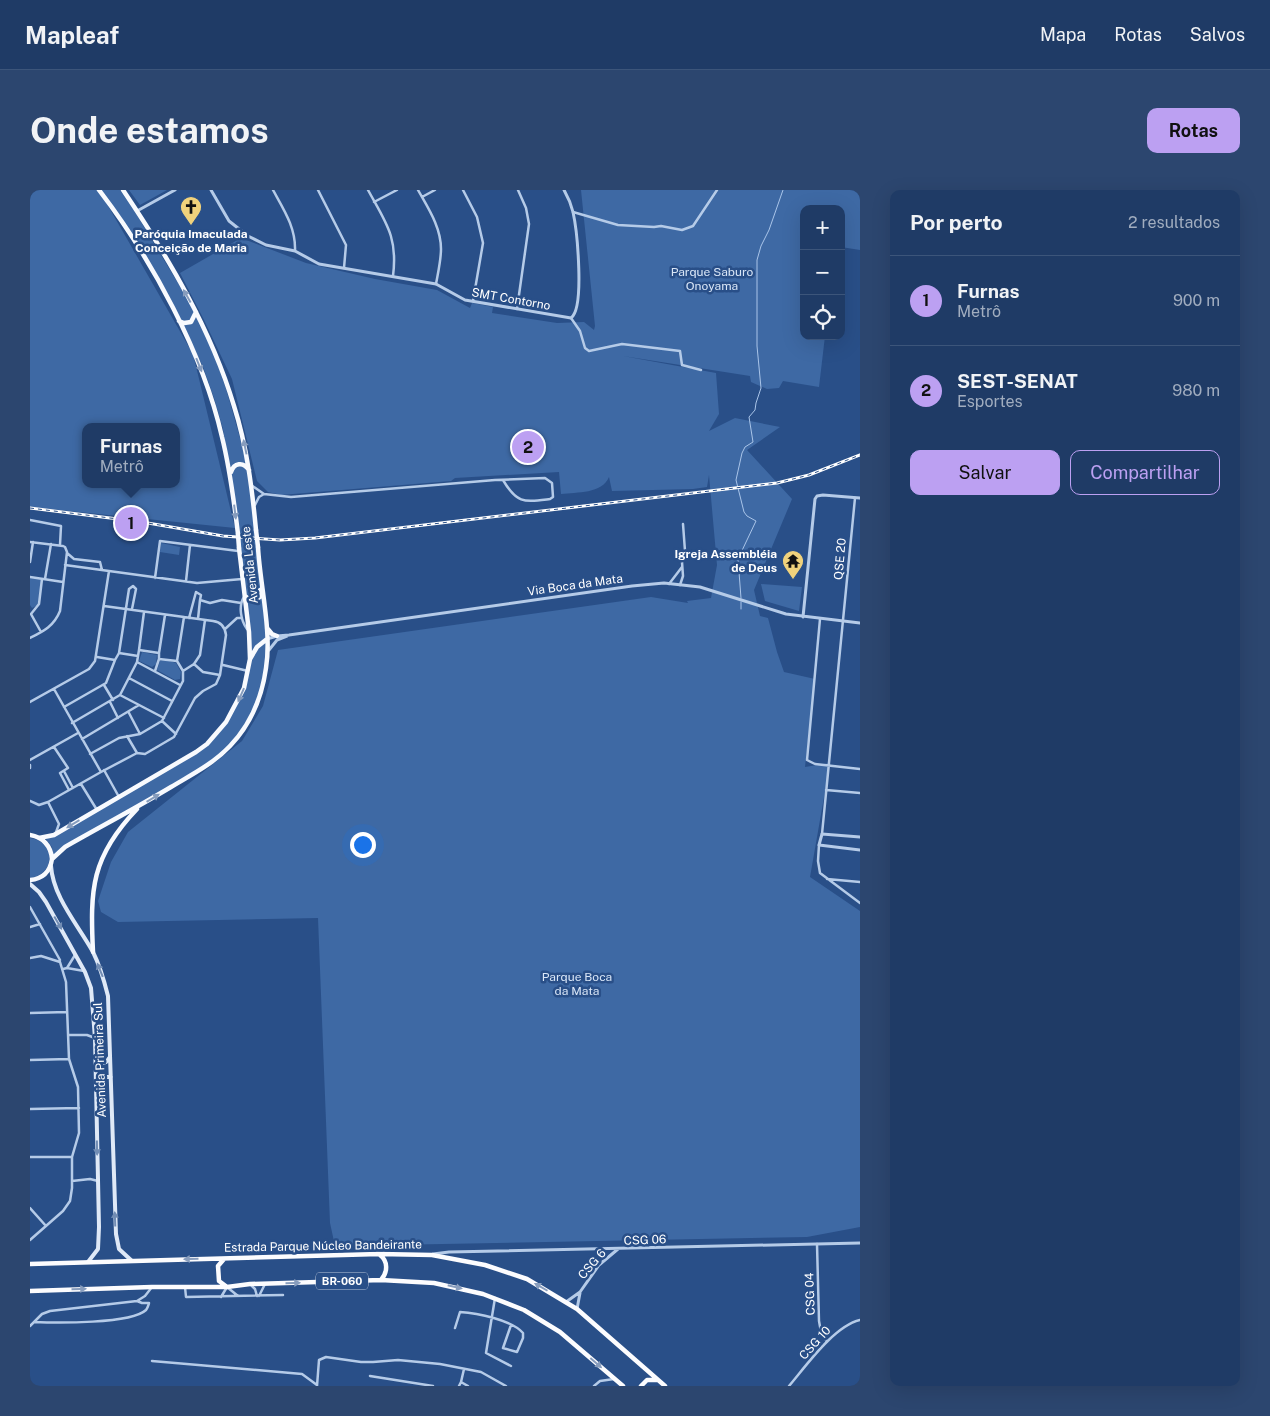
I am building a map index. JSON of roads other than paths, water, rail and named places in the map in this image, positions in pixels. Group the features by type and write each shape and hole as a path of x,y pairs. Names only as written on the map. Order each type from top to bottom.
{"highway":[{"name":"Estrada Parque Núcleo Bandeirante","path":"30,1264 379,1254 432,1255 486,1264 527,1279 577,1309 665,1386"},
{"path":"379,1254 386,1262 386,1272 381,1280"},
{"path":"225,1258 219,1263 218,1272 219,1281 227,1287"},
{"name":"BR-060","path":"30,1291 152,1287 227,1287 250,1284 381,1280 434,1282 483,1294 524,1310 560,1332 624,1386"},
{"path":"640,1386 650,1379 661,1382"}],"main road":[{"name":"Avenida Leste","path":"33,835 54,835 184,760 207,744 234,710 244,688 250,659 249,632 230,473 214,406 200,366 179,321 145,259 99,190"},
{"name":"Avenida Leste","path":"30,882 42,877 51,862 65,848 202,769 230,746 251,716 258,700 266,668 268,653 262,582 251,485 240,426 217,357 196,312 123,190"},
{"path":"179,321 184,323 191,322 196,312"},
{"path":"230,473 235,465 239,463 243,464 249,471"},
{"path":"245,596 253,600 258,598 262,582"},
{"path":"266,626 269,631 277,636"},
{"path":"250,659 257,647 267,639"},
{"path":"92,952 92,892 99,862 116,832 140,806"},
{"path":"33,835 47,844 52,854 51,862"},
{"name":"Avenida Primeira Sul","path":"51,862 53,881 92,952 102,973 108,996 117,1244 121,1252 132,1261"},
{"name":"Avenida Primeira Sul","path":"30,882 46,902 85,972 91,988 95,1038 99,1245 97,1253 88,1262"},
{"path":"95,1058 100,1063 104,1063 110,1056"},
{"path":"96,1077 111,1076"}],"street":[{"path":"137,211 175,190"},
{"name":"SMT Contorno","path":"211,190 229,221 248,236 266,245 295,251 319,264 436,284 462,299 571,318"},
{"path":"273,190 294,230 295,251"},
{"path":"318,190 346,244 344,268"},
{"path":"368,190 388,226 394,242 393,276"},
{"path":"374,202 397,190"},
{"path":"418,190 435,221 440,239 441,249 436,284"},
{"path":"422,197 435,190"},
{"path":"463,190 477,217 483,243 472,301"},
{"path":"517,309 529,224 526,208 518,190"},
{"path":"564,190 573,212 580,283 576,312 571,318 580,331 584,348 591,351 622,344 680,351 682,365 701,370"},
{"path":"573,212 624,226 661,226 682,230 693,226 717,190"},
{"path":"251,485 264,494 292,497 503,480 545,478 552,483 552,497 550,499 530,501 521,500 509,490 503,480"},
{"path":"254,509 259,497 264,494"},
{"path":"803,617 815,498 823,494 860,498"},
{"name":"QSE 20","path":"822,834 855,498"},
{"path":"30,520 61,526 60,545"},
{"path":"680,585 686,541 683,524"},
{"path":"155,578 160,541 240,550"},
{"path":"30,562 32,542 66,547 67,554 60,611 57,619 54,624 30,638"},
{"path":"41,632 30,613 39,604 51,544"},
{"path":"186,581 190,545"},
{"path":"67,554 74,559 100,562 102,570"},
{"path":"72,566 74,559"},
{"path":"65,565 197,583 243,578"},
{"path":"669,584 682,567"},
{"path":"30,702 93,666 97,657 109,571"},
{"path":"30,577 63,582"},
{"name":"Via Boca da Mata","path":"267,639 277,636 623,587 669,584 717,592 803,617 860,623"},
{"path":"64,707 108,682 118,653 124,608 129,589 133,586 136,589 132,609"},
{"path":"189,618 194,593 196,592 201,595 198,619"},
{"path":"245,596 241,603 242,618 249,632"},
{"path":"200,600 210,603 222,600 241,603"},
{"path":"30,801 39,805 48,802 137,753 145,754 176,734 195,698 216,684 220,674 226,641 225,629 217,622 104,606"},
{"path":"72,723 120,695 137,662 144,612"},
{"path":"156,671 165,615"},
{"path":"90,754 119,738 140,734 163,720 184,678 183,671 177,661 184,617"},
{"path":"225,629 237,618 242,618"},
{"path":"820,619 807,760 815,764 860,769"},
{"path":"183,671 194,664 200,655 205,620"},
{"name":"Via Boca da Mata","path":"268,653 277,640 290,635"},
{"path":"140,650 159,653"},
{"path":"118,653 138,656"},
{"path":"97,657 115,660"},
{"path":"159,659 177,661"},
{"path":"137,662 181,685"},
{"path":"194,664 203,672 220,674"},
{"path":"223,665 248,671"},
{"path":"129,678 172,701"},
{"path":"104,685 118,718"},
{"path":"54,689 90,754 119,797"},
{"path":"120,695 163,720 176,734"},
{"path":"82,738 139,705"},
{"path":"128,713 140,734"},
{"path":"30,760 78,733"},
{"path":"127,736 137,753"},
{"path":"54,747 68,768 60,773 69,790"},
{"path":"64,771 73,788"},
{"path":"81,784 96,810"},
{"path":"826,790 860,793"},
{"path":"48,802 59,824 54,835"},
{"path":"860,837 822,834 819,846 818,868 826,879 860,903"},
{"path":"819,846 860,850"},
{"path":"826,879 860,882"},
{"path":"30,907 65,968 69,1059 78,1083 79,1108 79,1133 72,1157 71,1198 67,1206 30,1240"},
{"path":"31,926 36,916"},
{"path":"31,926 40,924"},
{"path":"65,968 75,954"},
{"path":"30,958 41,956 60,962"},
{"path":"65,968 85,972"},
{"path":"30,1013 67,1012"},
{"path":"87,1035 94,1031"},
{"path":"68,1036 87,1035 95,1038"},
{"path":"30,1060 69,1059"},
{"path":"30,1109 79,1108"},
{"path":"30,1157 72,1157"},
{"path":"72,1181 90,1179 98,1174"},
{"path":"90,1179 98,1182"},
{"path":"30,1208 46,1226"},
{"name":"CSG 06","path":"432,1255 449,1252 860,1243"},
{"name":"CSG 04","path":"817,1244 819,1321 821,1332 827,1342"},
{"name":"CSG 6","path":"566,1302 580,1292 599,1266 618,1249"},
{"path":"250,1284 258,1296"},
{"path":"258,1296 265,1284"},
{"path":"30,1326 42,1314 50,1311 137,1301 145,1296 152,1287"},
{"path":"185,1287 186,1297 283,1295"},
{"path":"221,1297 227,1287 240,1297"},
{"name":"CSG 6","path":"577,1309 580,1292"},
{"path":"495,1298 486,1352 511,1366"},
{"path":"34,1322 122,1319 144,1311 149,1303 137,1301"},
{"path":"455,1328 460,1312 491,1318 511,1325 522,1333 523,1338 517,1352 503,1348 511,1325"},
{"name":"CSG 10","path":"789,1386 841,1328 860,1320"},
{"path":"317,1385 319,1360 326,1357 367,1362 409,1360 440,1364 481,1372 506,1386"},
{"path":"152,1361 302,1374 317,1385"},
{"path":"464,1369 460,1384 468,1386"},
{"path":"370,1376 433,1386"},
{"path":"594,1386 600,1381 616,1379"}],"waterway":[{"path":"741,598 738,559 756,521 744,512 736,480 742,453 745,447 753,442 749,417 755,410 761,388 757,346 757,260 783,190"},
{"path":"741,602 741,609"}],"railway":[{"path":"30,508 142,522 223,536 280,540 315,538 777,483 809,475 860,455"}],"place":[{"name":"Paróquia Imaculada Conceição de Maria","path":"191,226"},
{"name":"SEST-SENAT","path":"528,447"},
{"name":"Furnas","path":"131,523"},
{"name":"Igreja Assembléia de Deus","path":"793,580"}],"park label":[{"name":"Parque Saburo Onoyama","path":"712,279"},
{"name":"Parque Boca da Mata","path":"577,984"}]}
